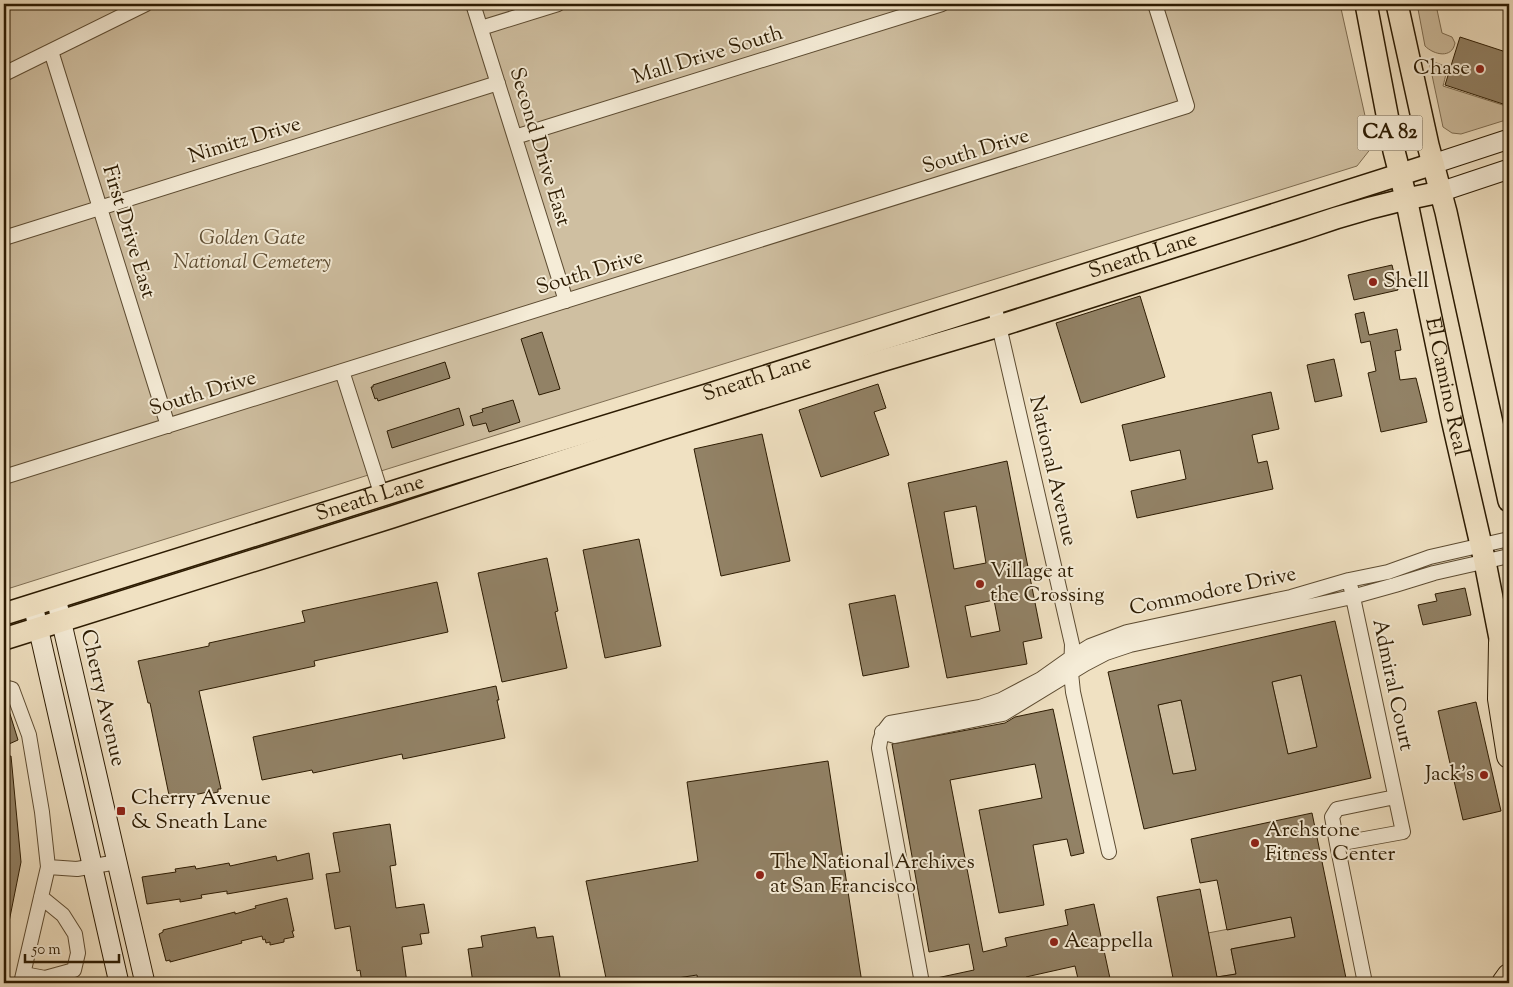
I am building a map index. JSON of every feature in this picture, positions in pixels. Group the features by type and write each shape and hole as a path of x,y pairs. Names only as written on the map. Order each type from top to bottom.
{"highway":[{"path":"1501,643 1500,699 1509,756"},
{"path":"1504,983 1509,976"}],"main road":[{"name":"El Camino Real","path":"1366,4 1399,173 1483,554 1509,682"},
{"name":"El Camino Real","path":"1397,4 1509,501"},
{"name":"Sneath Lane","path":"4,614 701,397 1399,173 1433,164"},
{"name":"Sneath Lane","path":"4,640 392,517 660,429 999,326 1346,214 1406,198 1440,192"}],"street":[{"path":"4,74 146,4"},
{"name":"Second Drive East","path":"473,4 566,301"},
{"path":"481,28 558,4"},
{"name":"Mall Drive South","path":"515,137 942,4"},
{"name":"South Drive","path":"4,477 1187,106 1155,4"},
{"name":"First Drive East","path":"50,51 168,426"},
{"name":"Nimitz Drive","path":"4,238 498,83"},
{"name":"Sneath Lane","path":"1433,164 1509,139"},
{"name":"Sneath Lane","path":"1440,192 1509,170"},
{"name":"National Avenue","path":"994,304 1072,644 1071,673 1074,692 1108,852"},
{"path":"342,371 382,496"},
{"name":"Commodore Drive","path":"1509,539 1483,554 1434,573 1395,586 1352,597 1197,624 1127,632 1090,646 1041,679 1001,700 980,707 890,723 882,732 894,736 1003,714 1106,653 1197,624 1349,580 1388,572 1430,557 1483,554 1509,556"},
{"name":"Admiral Court","path":"1337,844 1403,832 1349,580"},
{"name":"Cherry Avenue","path":"56,598 145,983"},
{"path":"34,605 119,983"},
{"path":"8,688 29,735 42,812 48,867 41,897 23,978 45,978 74,970 78,954 74,934 64,915 41,897"},
{"path":"882,732 879,748 922,983"},
{"path":"1365,983 1332,817 1338,809 1395,797"},
{"path":"48,867 77,869 117,862"}],"green space":[{"name":"Golden Gate National Cemetery","path":"4,4 1340,4 1372,147 1357,166 4,590"},
{"path":"1436,5 1442,33 1452,37 1455,43 1450,51 1442,54 1433,52 1425,46 1418,9"},
{"path":"1429,61 1444,66 1446,75 1443,86 1509,107 1509,119 1461,134 1452,133 1443,127"},
{"path":"1301,675 1317,747 1288,754 1272,682"},
{"path":"1181,700 1196,770 1173,775 1158,705"},
{"path":"1291,917 1299,960 1282,963 1277,940 1231,949 1236,974 1217,977 1208,933"}],"building":[{"name":"Chase","path":"1460,37 1509,53 1509,106 1445,85"},
{"name":"Shell","path":"1392,265 1398,290 1354,300 1348,275"},
{"path":"1140,296 1165,377 1081,403 1056,323"},
{"path":"1364,312 1369,335 1397,329 1401,350 1395,351 1400,380 1416,378 1427,422 1381,432 1368,373 1376,371 1370,341 1361,343 1355,314"},
{"path":"542,332 560,389 539,395 521,339"},
{"path":"1334,359 1342,396 1315,402 1307,365"},
{"path":"445,362 450,378 378,401 377,398 375,399 371,387 373,385"},
{"path":"878,384 886,408 874,412 889,455 821,477 799,410"},
{"path":"1271,392 1279,429 1252,435 1258,463 1267,461 1273,489 1137,518 1131,491 1186,479 1180,450 1130,461 1122,425"},
{"path":"513,400 520,422 489,432 486,423 473,426 470,416 483,412 482,409"},
{"path":"459,408 464,425 392,448 387,431"},
{"path":"762,434 790,561 721,576 694,449"},
{"name":"Village at the Crossing","path":"1007,461 1042,638 1023,642 1027,664 947,678 908,483","holes":["976,506 986,563 954,569 944,512","994,600 1000,631 971,637 965,606"]},
{"path":"639,539 661,646 605,658 583,550"},
{"path":"547,558 558,611 555,612 567,668 502,682 478,573"},
{"path":"437,582 448,632 314,661 315,666 199,691 221,789 218,789 218,792 209,794 208,792 170,800 150,703 148,703 138,661 209,646 209,643 305,622 302,611"},
{"path":"1465,588 1471,615 1423,625 1418,605 1437,601 1435,594"},
{"path":"895,595 909,667 863,676 849,604"},
{"path":"1335,621 1371,778 1144,829 1108,672","holes":["1301,675 1317,747 1288,754 1272,682","1181,700 1196,770 1173,774 1158,705"]},
{"path":"496,686 505,738 403,759 402,754 313,773 312,770 262,780 253,737"},
{"path":"4,701 6,701 18,740 9,744 8,741 4,742"},
{"path":"1476,702 1501,811 1463,820 1438,711"},
{"path":"1053,709 1084,853 1071,856 1067,839 1033,845 1044,905 999,913 979,810 1042,798 1035,764 950,780 983,952 1007,946 1005,938 1068,925 1065,910 1094,904 1111,983 1079,983 1075,966 1026,977 1027,983 933,983 932,979 974,970 969,944 929,952 892,744 1005,723 1015,717"},
{"path":"11,756 21,862 9,922 4,922 4,757"},
{"path":"828,761 862,983 778,983 777,980 744,983 698,983 697,975 645,983 607,983 586,881 698,861 687,782"},
{"path":"1312,813 1347,983 1174,983 1157,897 1200,889 1217,977 1236,974 1231,949 1295,937 1291,917 1227,930 1217,880 1200,883 1191,839"},
{"path":"390,824 396,865 390,866 396,908 424,904 429,933 420,934 422,944 402,947 407,983 362,983 360,970 357,971 350,926 335,929 326,874 340,872 333,833"},
{"path":"309,853 313,879 227,894 227,891 201,895 202,898 180,902 180,899 147,904 142,877 176,872 175,869 195,866 196,869 229,863 230,866 276,856 277,861"},
{"path":"287,898 294,937 284,939 284,942 270,945 270,942 266,943 262,936 170,962 170,960 166,961 159,934 163,930 235,912 235,914 256,908 255,906"},
{"path":"535,927 537,938 553,936 561,983 473,983 468,949 483,947 481,936"}],"place":[{"name":"Chase","path":"1480,69"},
{"name":"Shell","path":"1373,282"},
{"name":"Village at the Crossing","path":"980,584"},
{"name":"Jack's","path":"1484,775"},
{"name":"Cherry Avenue & Sneath Lane","path":"121,811"},
{"name":"Archstone Fitness Center","path":"1255,843"},
{"name":"The National Archives at San Francisco","path":"760,875"},
{"name":"Acappella","path":"1054,942"}]}
